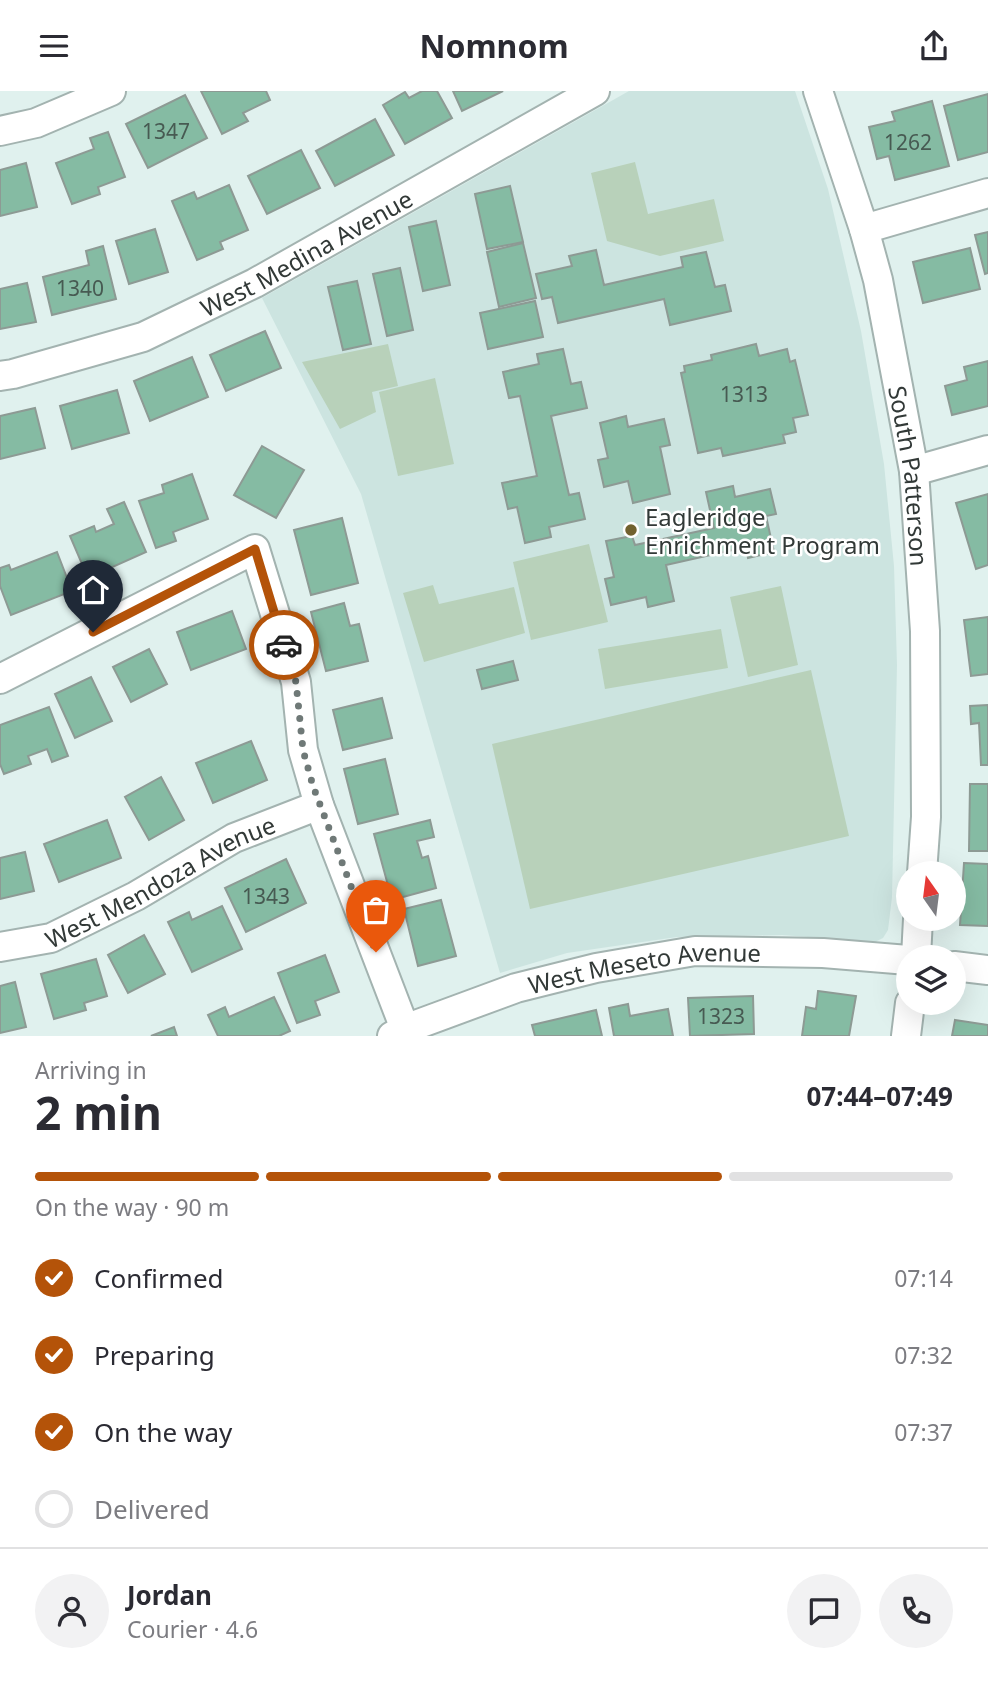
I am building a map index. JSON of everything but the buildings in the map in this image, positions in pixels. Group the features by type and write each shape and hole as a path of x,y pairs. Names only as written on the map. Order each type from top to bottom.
{"street":[{"path":"0,131 36,123 111,91"},
{"name":"West Medina Avenue","path":"0,376 143,337 255,283 595,91"},
{"name":"South Patterson","path":"818,91 878,280 914,471 925,631 926,817 923,861"},
{"path":"864,229 988,193"},
{"path":"914,471 988,450"},
{"path":"0,679 255,549 296,682 303,750 319,805 398,1032"},
{"name":"West Mendoza Avenue","path":"0,947 51,938 136,896 234,838 319,805"},
{"name":"West Meseto Avenue","path":"398,1032 516,988 596,968 695,951 823,953 896,959"},
{"path":"966,967 988,970"},
{"path":"906,1036 909,1015"}],"shaded area":[{"name":"Eagleridge Enrichment Program","path":"629,91 795,91 828,189 861,331 884,464 894,566 897,665 892,897 888,930 883,938 875,942 782,935 677,937 567,953 500,973 361,494 262,298"}],"green space":[{"path":"635,162 648,214 714,199 724,241 660,256 607,241 591,173"},
{"path":"388,344 398,386 372,392 376,412 340,429 302,362"},
{"path":"435,378 454,464 398,476 379,392"},
{"path":"589,544 608,622 531,640 513,562"},
{"path":"433,585 439,604 514,587 525,633 424,662 403,593"},
{"path":"781,586 798,665 748,677 730,597"},
{"path":"721,629 728,668 605,689 598,649"},
{"path":"811,670 849,836 530,909 492,744"}],"way so far":[{"path":"284,645 296,682 303,750 313,786 376,952"}],"place":[{"name":"Eagleridge Enrichment Program","path":"631,530"}],"route":[{"path":"93,632 255,549 284,645"}]}
